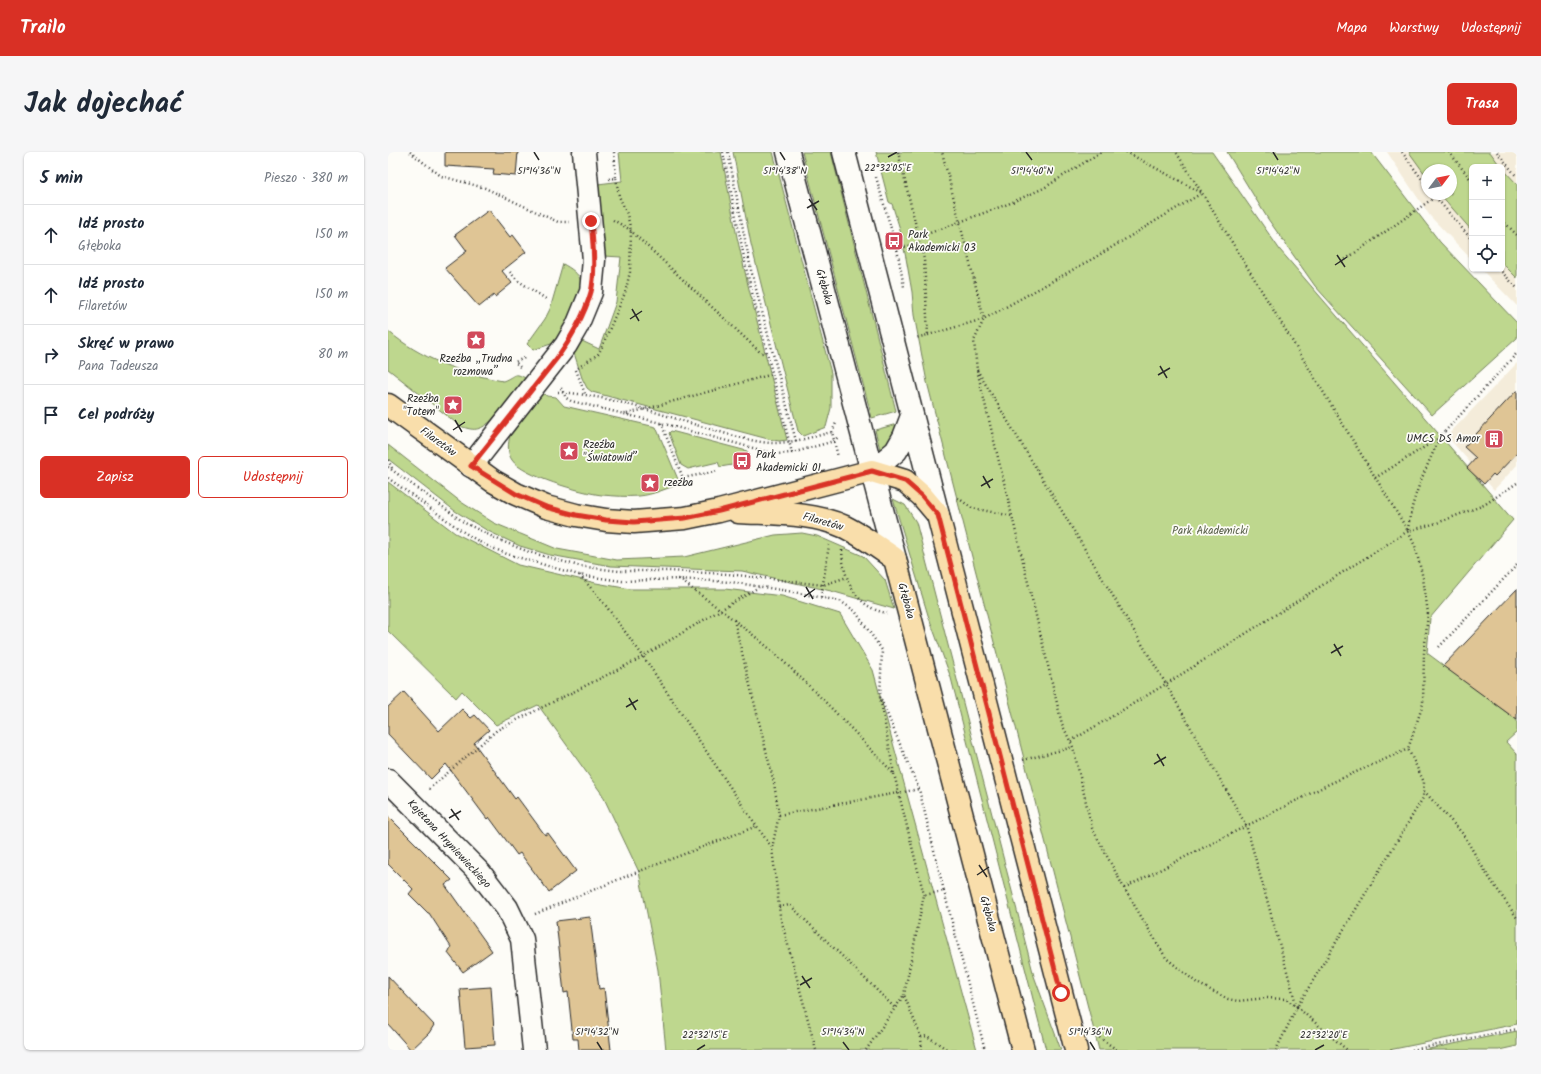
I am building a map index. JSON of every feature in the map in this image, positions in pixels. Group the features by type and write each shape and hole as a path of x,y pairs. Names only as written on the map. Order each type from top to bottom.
{"main road":[{"name":"Filaretów","path":"388,405 471,466 494,481 522,496 546,507 606,520 634,522 685,518 719,511 872,471"},
{"path":"872,471 905,481 922,496 938,515 1076,1050"},
{"name":"Filaretów","path":"719,511 808,516 845,527 895,559"},
{"name":"Głęboka","path":"895,559 1023,1050"}],"street":[{"path":"471,466 566,345 577,326 591,292 594,260 584,152"},
{"name":"Głęboka","path":"788,152 895,559"},
{"path":"844,152 938,515"},
{"name":"Filaretów","path":"872,471 896,451 904,437 912,416"},
{"name":"Kajetana Hryniewieckiego","path":"388,780 480,874 507,908 522,939 534,1050"}],"path":[{"path":"410,152 441,176 485,188 558,222 571,222"},
{"path":"723,152 746,272 792,453"},
{"path":"554,392 585,394 733,436 770,443 796,441 751,270 728,152"},
{"path":"942,152 984,319 974,341 977,370 1062,724 1073,747 1092,828 1124,888 1166,958 1197,984 1228,999 1238,1001 1266,998 1286,999 1347,1050"},
{"path":"919,237 1044,188 1101,152"},
{"path":"1126,152 1202,193"},
{"path":"1176,152 1408,531 1417,552 1423,578 1428,613 1424,653 1423,704 1408,749 1424,782 1423,798 1297,1007 1276,1050"},
{"path":"1402,152 1421,178"},
{"path":"1449,152 1469,177"},
{"path":"1498,152 1517,177"},
{"path":"875,175 897,249 920,243"},
{"path":"585,394 576,370 598,354 601,350 622,300 630,272 631,231 627,214 619,196 616,178"},
{"path":"928,335 984,319 1094,258 1202,193"},
{"path":"1342,262 1428,200"},
{"path":"1437,200 1469,237"},
{"path":"609,220 614,219 631,231 761,353 767,352"},
{"path":"1505,223 1517,235"},
{"path":"510,272 517,280 546,299"},
{"path":"1502,272 1517,288"},
{"path":"1375,478 1439,438 1517,354"},
{"path":"977,370 1166,684 1246,825 1297,1007"},
{"path":"626,414 773,374"},
{"path":"559,386 566,398 571,401 777,454 792,453 834,441 844,431"},
{"path":"661,423 683,478 718,471"},
{"path":"1408,531 1410,515 1416,493 1439,438"},
{"path":"388,460 394,473"},
{"path":"388,467 394,473 465,523 499,540 529,552 579,566 619,571 669,571 728,574 823,585 847,577 857,598 867,607 883,613 911,618"},
{"path":"388,478 462,531 483,544 507,554 579,575 622,581 679,579 731,582 821,596 840,601 854,611 882,650 880,697 898,794 924,895 904,995 866,1050"},
{"path":"1071,741 1166,684 1408,531 1437,523 1484,505 1517,484"},
{"path":"953,495 972,508 1012,516"},
{"path":"821,596 830,544"},
{"path":"1439,647 1517,565"},
{"path":"579,575 606,606 643,656 738,800 772,848"},
{"path":"679,579 734,620 770,650 807,684 858,735 894,774"},
{"path":"412,804 497,730 643,656 759,586"},
{"path":"734,620 774,783 779,815 772,848 779,908 816,1050"},
{"path":"880,697 919,789 985,1050"},
{"path":"1018,761 1073,747"},
{"path":"1124,888 1329,784 1408,749"},
{"path":"779,815 919,789"},
{"path":"1423,791 1462,834 1502,898 1517,918"},
{"path":"514,923 627,876 757,826"},
{"path":"924,895 944,891"},
{"path":"779,908 790,905 894,1008"},
{"path":"904,995 921,1037 922,1050"},
{"path":"1412,1050 1517,1029"},
{"path":"1094,1033 1117,1050"},
{"path":"921,1037 926,1036 948,1050"}],"shaded area":[{"path":"1387,152 1517,152 1517,306 1484,272 1505,272 1505,164 1469,164 1469,257 1430,216"},
{"path":"1517,363 1517,465 1494,490 1447,436"}],"green space":[{"path":"619,152 721,152 737,237 748,285 787,440 779,441 768,439 592,392 587,388 582,378 574,353 582,341 599,349 616,302 621,257 604,256 598,184 622,181"},
{"path":"733,152 773,152 831,373 831,408 826,427 803,436 798,431 751,244"},
{"path":"802,152 831,152 896,411 872,418"},
{"name":"Park Akademicki","path":"876,152 1212,152 1280,250 1513,520 1430,618 1427,653 1517,720 1517,732 1506,742 1517,754 1517,1024 1389,1050 1099,1050 927,382 914,315 912,292 906,258 899,226 892,204 889,202"},
{"path":"1227,152 1371,152 1440,242 1517,323 1517,338 1432,415 1315,286 1268,219"},
{"path":"1409,152 1490,152 1499,164 1469,164 1469,228 1445,200 1457,200 1457,164 1421,164 1421,169"},
{"path":"1505,171 1517,184 1517,278 1505,266"},
{"path":"563,264 574,271 580,279 581,288 579,296 554,343 533,350 527,344 545,319 550,309"},
{"path":"388,331 400,341 442,364 472,374 503,381 515,375 519,375 527,379 487,424 476,429 469,429 460,426 388,369"},
{"path":"542,393 547,396 556,397 564,406 656,427 680,484 655,493 644,495 625,496 593,494 540,478 518,466 509,454 508,445 510,436"},
{"path":"897,424 893,439 881,453 875,430"},
{"path":"671,431 747,451 748,455 737,458 738,464 720,467 718,462 688,469 681,465 669,433"},
{"path":"388,445 461,502 494,523 557,549 617,560 684,557 775,535 802,533 817,536 863,556 885,580 894,609 831,591 742,571 611,566 550,555 520,546 488,531 455,511 388,459"},
{"path":"388,482 455,533 518,565 596,583 630,589 725,589 782,596 840,614 873,670 977,1050 666,1050 658,970 639,872 602,794 538,705 496,725 462,691 456,698 388,631"},
{"path":"893,499 905,505 916,522 1034,976 1061,1050 1046,1050 951,678 928,615"},
{"path":"1517,1031 1517,1046 1499,1050 1424,1050"}],"building":[{"path":"445,152 518,152 516,176 493,174 494,169 445,166"},
{"path":"489,210 510,237 513,235 526,252 502,271 512,283 495,297 494,295 479,307 445,268 467,251 455,235"},
{"name":"UMCS DS Amor","path":"1517,390 1517,453 1495,476 1493,474 1484,484 1467,468 1476,458 1464,447"},
{"path":"1517,589 1517,720 1443,666"},
{"path":"404,692 439,731 462,709 471,718 475,715 489,730 474,743 515,799 517,797 545,835 548,833 576,871 549,892 520,853 517,855 489,817 487,819 446,764 431,779 388,734 388,707"},
{"path":"388,816 452,880 445,885 492,951 463,972 448,953 451,947 429,913 409,894 413,889 388,864"},
{"path":"590,917 599,989 604,988 611,1050 579,1050 578,1039 573,1039 568,992 564,993 556,921"},
{"path":"388,976 434,1025 429,1033 411,1050 388,1024"},
{"path":"491,987 495,1045 465,1047 460,989"}],"place":[{"name":"Park Akademicki 03","path":"894,241"},
{"name":"Rzeźba „Trudna rozmowa”","path":"476,340"},
{"name":"Rzeźba \"Totem\"","path":"453,405"},
{"name":"UMCS DS Amor","path":"1494,439"},
{"name":"Rzeźba \"Światowid”","path":"569,451"},
{"name":"Park Akademicki 01","path":"742,461"},
{"name":"rzeźba","path":"650,483"}],"route":[{"path":"591,221 594,260 591,292 577,326 557,358 471,466 516,494 546,507 576,515 606,520 634,522 663,521 719,511 844,477 872,471 905,481 922,496 938,515 1061,993"}]}
